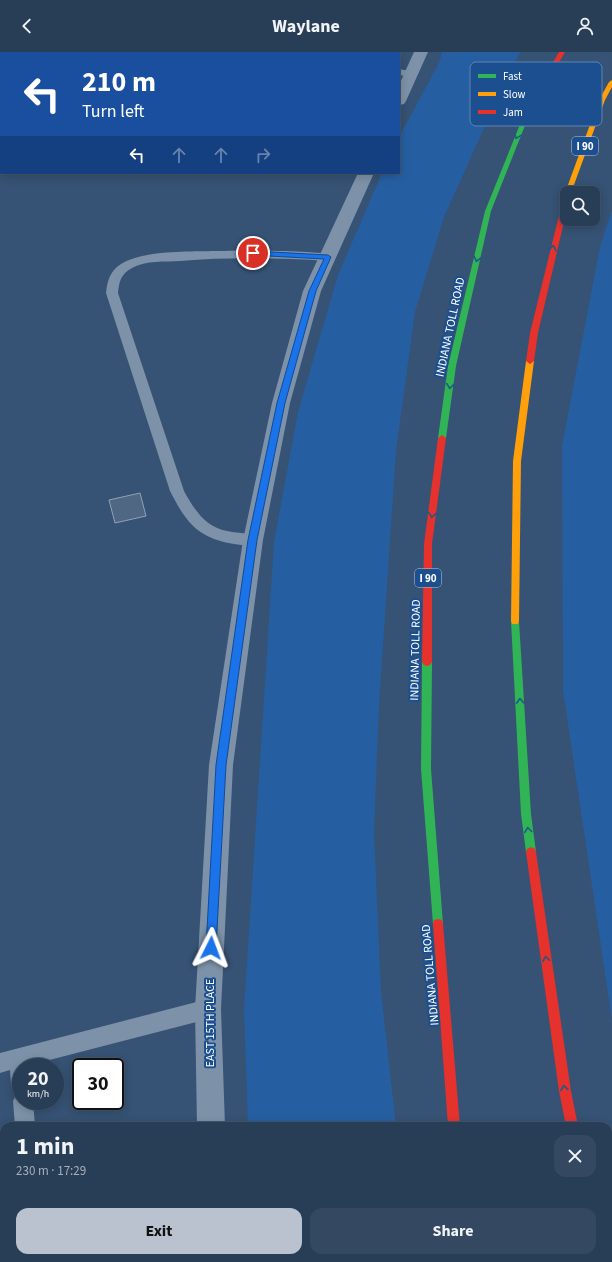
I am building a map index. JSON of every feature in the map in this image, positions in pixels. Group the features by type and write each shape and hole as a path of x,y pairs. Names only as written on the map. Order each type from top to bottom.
{"highway":[{"name":"INDIANA TOLL ROAD","path":"556,62 562,52"},
{"name":"I 90","path":"602,100 612,82"},
{"path":"602,100 612,91"},
{"name":"INDIANA TOLL ROAD","path":"454,1122 426,769 428,544 452,366 488,211 520,126"},
{"name":"I 90","path":"570,186 592,126"},
{"name":"I 90","path":"560,223 534,333 518,454 515,622 526,814 565,1091 571,1122"}],"street":[{"path":"400,96 405,73 421,52"},
{"name":"EAST 15TH PLACE","path":"211,1122 208,1009 221,765 253,540 281,403 312,291 366,174"}],"lane":[{"path":"253,540 223,538 210,532 197,523 182,503 177,492 112,293 113,279 121,269 132,262 150,259 253,253 328,257"},
{"path":"9,1060 208,1009"},
{"path":"23,1110 25,1122"}],"shaded area":[{"path":"442,52 521,52 515,62 470,62 470,126 485,126 444,217 415,312 396,451 379,705 374,833 381,991 396,1122 248,1122 244,1010 274,542 298,412 338,275 382,174 400,174 400,135 439,63"},
{"path":"612,210 612,1020 563,690 562,446 600,247"}],"building":[{"path":"140,493 146,516 115,523 109,500"}],"traffic: fast":[{"path":"442,438 452,366 488,211 522,126"},
{"path":"515,621 526,814 531,852"},
{"path":"427,662 426,769 438,924"}],"traffic: slow":[{"path":"602,100 612,82"},
{"path":"571,186 592,126"},
{"path":"515,621 517,461 530,361"}],"traffic: jam":[{"path":"556,62 562,52"},
{"path":"530,361 534,333 560,224"},
{"path":"427,662 428,544 442,438"},
{"path":"531,852 565,1091 571,1122"},
{"path":"438,924 454,1122"}],"route":[{"path":"211,948 221,765 253,540 281,403 312,291 328,257 253,253"}]}
